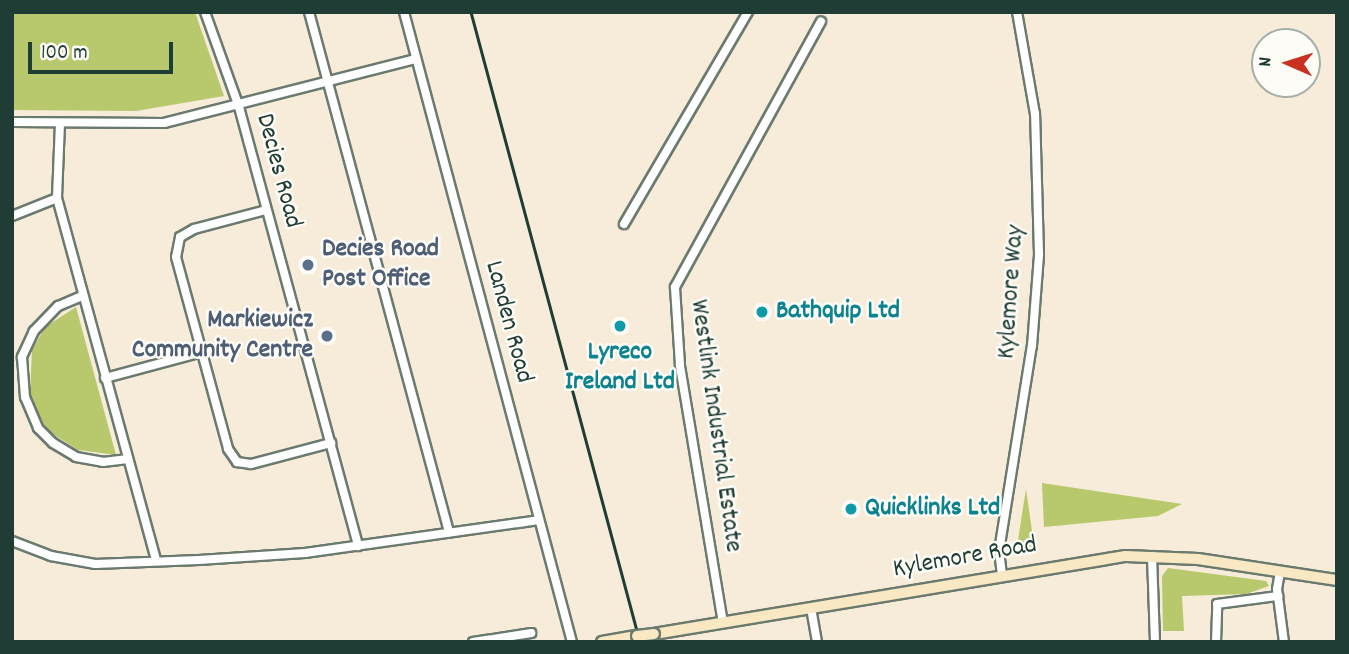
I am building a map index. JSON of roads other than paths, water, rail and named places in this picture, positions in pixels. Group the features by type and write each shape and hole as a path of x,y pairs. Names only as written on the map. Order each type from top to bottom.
{"main road":[{"name":"Kylemore Road","path":"602,642 1002,575 1152,556 1337,580"}],"street":[{"name":"Decies Road","path":"205,12 239,107 358,546"},
{"path":"309,12 449,532"},
{"name":"Landen Road","path":"404,12 572,642"},
{"path":"624,224 748,12"},
{"name":"Kylemore Way","path":"1002,575 999,551 1032,346 1039,254 1035,114 1017,12"},
{"name":"Westlink Industrial Estate","path":"723,623 680,365 675,287 821,20"},
{"path":"12,122 164,123 239,107 416,59"},
{"path":"60,123 57,198 126,459 156,561"},
{"path":"12,216 57,198"},
{"path":"266,209 194,229 180,237 176,257 228,449 237,462 251,464 331,443"},
{"path":"82,296 58,306 34,331 22,357 24,397 38,428 53,443 76,457 103,462 126,459"},
{"path":"105,378 202,352"},
{"path":"12,541 51,556 95,564 305,553 539,520"},
{"path":"1152,556 1155,642"},
{"path":"1280,572 1278,596 1284,642"},
{"path":"1216,642 1217,604 1278,596"},
{"path":"811,608 817,642"},
{"path":"473,642 531,633"}],"railway":[{"path":"471,12 640,642"}],"place":[{"name":"Decies Road Post Office","path":"308,265"},
{"name":"Bathquip Ltd","path":"762,312"},
{"name":"Lyreco Ireland Ltd","path":"620,326"},
{"name":"Markiewicz Community Centre","path":"327,336"},
{"name":"Quicklinks Ltd","path":"851,509"}]}
